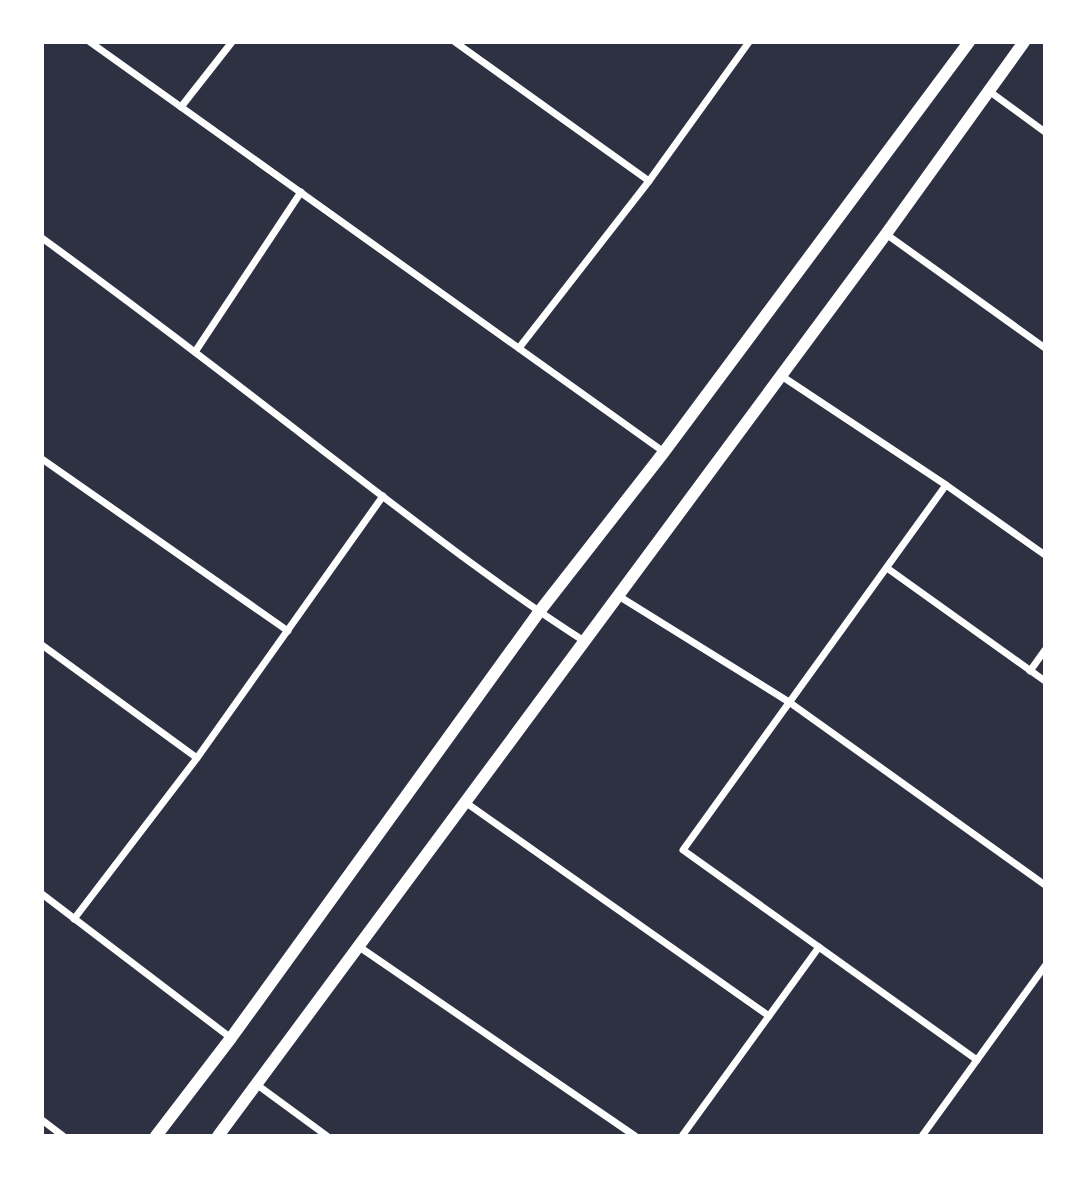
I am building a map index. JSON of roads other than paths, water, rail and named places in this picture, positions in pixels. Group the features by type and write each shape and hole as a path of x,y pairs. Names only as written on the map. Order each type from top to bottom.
{"street":[{"path":"90,42 664,452"},
{"path":"181,107 232,42"},
{"path":"455,42 649,181"},
{"path":"519,348 649,181 749,42"},
{"path":"156,1136 231,1038 539,612 664,452 969,42"},
{"path":"218,1136 886,234 1024,42"},
{"path":"989,91 1045,132"},
{"path":"195,352 301,192"},
{"path":"886,234 1045,348"},
{"path":"42,251 45,240 383,496 539,612 584,641"},
{"path":"780,375 946,485 1045,555"},
{"path":"42,459 288,631"},
{"path":"946,485 683,850 977,1060"},
{"path":"74,919 197,758 383,496"},
{"path":"887,568 1045,681"},
{"path":"617,595 789,702 1045,885"},
{"path":"42,645 197,758"},
{"path":"1030,671 1045,650"},
{"path":"465,802 769,1016"},
{"path":"42,894 231,1038"},
{"path":"358,946 635,1136"},
{"path":"682,1136 819,947"},
{"path":"922,1136 1045,966"},
{"path":"256,1084 327,1136"},
{"path":"42,1120 63,1136"}]}
